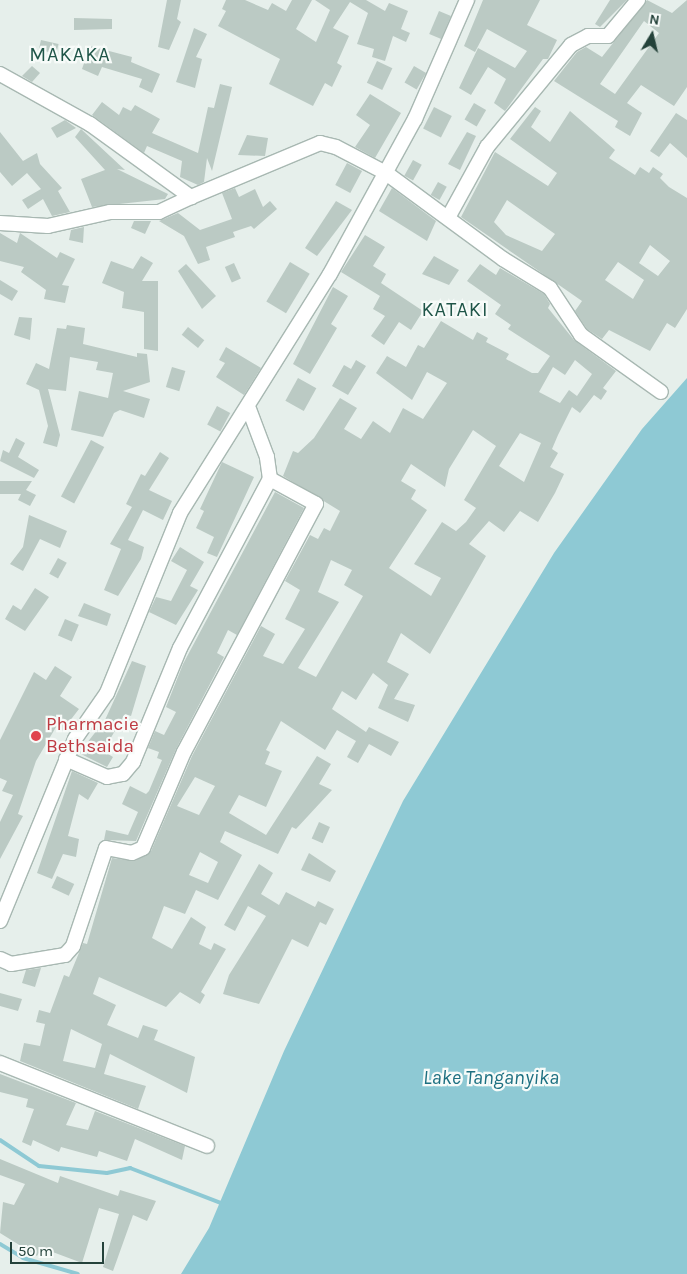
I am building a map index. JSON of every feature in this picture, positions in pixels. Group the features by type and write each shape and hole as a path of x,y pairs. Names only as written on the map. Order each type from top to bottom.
{"street":[{"path":"0,921 66,759 107,693 180,513 249,409 386,173 443,61 467,0"},
{"path":"449,216 487,147 571,45 588,36 608,36 638,0"},
{"path":"0,74 90,124 191,197"},
{"path":"0,223 48,226 110,212 159,212 320,144 336,147 386,173 449,216 503,259 550,288 581,335 661,392"},
{"path":"66,759 107,777 123,774 133,762 180,648 270,480 267,457 249,409"},
{"path":"0,960 12,964 65,955 73,946 106,848 132,853 143,848 184,752 316,504 270,480"},
{"path":"0,1063 207,1146"}],"water":[{"name":"Lake Tanganyika","path":"687,378 687,1274 181,1274 209,1228 284,1051 403,801 554,553 642,429"}],"building":[{"path":"167,0 181,0 177,19 181,22 169,50 158,47"},
{"path":"226,0 245,0 268,10 272,3 286,11 292,0 312,0 296,29 316,42 330,10 315,0 366,0 385,11 389,3 408,11 401,29 410,33 406,42 393,36 385,61 372,57 374,49 357,44 368,13 350,2 333,28 349,36 337,63 342,66 332,87 325,83 313,106 269,84 280,59 218,26 226,11 222,9"},
{"path":"483,0 540,0 527,25 557,40 548,59 543,59 505,111 494,103 506,79 488,67 471,95 459,88 478,48 515,68 527,51 487,29 475,52 464,46"},
{"path":"610,0 627,0 600,27 595,24"},
{"path":"647,0 672,13 687,0 687,87 674,106 641,85 627,103 642,113 630,136 615,127 618,121 554,81 577,52 586,47 602,57","holes":["644,21 659,33 615,94 600,84"]},
{"path":"439,11 451,16 441,39 429,34"},
{"path":"74,18 112,19 112,29 74,30"},
{"path":"194,28 207,34 196,57 202,59 195,88 176,82"},
{"path":"41,40 59,44 56,54 39,50"},
{"path":"90,46 132,57 131,62 160,74 152,93 139,87 142,79 102,67 98,76 82,69"},
{"path":"377,61 392,68 382,90 367,83"},
{"path":"32,66 40,73 32,82 22,76"},
{"path":"414,66 426,73 417,89 404,82"},
{"path":"220,84 232,87 212,171 207,158 204,182 198,185 180,177 182,161 147,146 144,153 92,115 102,102 119,115 123,107 131,111 135,105 160,119 152,133 198,153 208,107 214,108"},
{"path":"370,94 401,113 375,158 355,147 370,125 356,115"},
{"path":"474,103 486,110 477,126 464,119"},
{"path":"434,107 452,116 441,137 423,128"},
{"path":"535,107 541,111 531,127 550,142 570,111 615,150 609,158 635,175 640,167 649,173 653,167 663,174 660,178 669,187 687,198 687,309 675,328 667,323 650,351 609,330 602,339 587,329 575,311 582,301 461,217 495,152 548,186 557,173 510,139","holes":["507,200 555,234 542,251 506,235 494,222","650,245 670,261 658,276 639,263","618,262 644,280 633,299 605,280"]},
{"path":"676,113 687,120 687,158 670,143 659,157 650,151"},
{"path":"65,120 76,128 57,138 51,128"},
{"path":"81,129 125,170 117,169 168,194 165,199 92,207 81,179 105,170 75,137"},
{"path":"0,132 23,161 37,153 40,164 62,188 58,191 70,212 52,216 43,199 28,209 22,200 41,189 27,173 12,186 0,172"},
{"path":"467,132 476,136 460,170 448,164"},
{"path":"247,135 268,138 265,156 238,155"},
{"path":"413,160 422,165 413,181 404,176"},
{"path":"347,163 362,171 350,193 335,185"},
{"path":"438,182 447,187 439,200 431,195"},
{"path":"235,188 239,197 255,189 263,207 270,201 277,209 254,229 251,226 233,232 235,237 206,247 210,260 198,264 184,236 159,221 178,213 200,230 232,219 222,193"},
{"path":"392,188 436,221 427,241 379,211"},
{"path":"336,201 352,210 317,256 305,248"},
{"path":"134,221 151,221 145,234 131,228"},
{"path":"84,227 83,243 69,240 71,230"},
{"path":"0,233 17,243 20,233 57,258 60,252 75,259 62,285 69,286 65,303 44,299 46,290 21,272 24,267 0,261"},
{"path":"365,235 385,247 373,266 386,274 381,283 423,311 411,330 399,322 384,345 371,336 385,316 373,309 380,296 341,272"},
{"path":"141,256 153,263 142,281 158,281 158,351 144,349 144,312 122,308 124,292 102,283 111,261 133,269"},
{"path":"434,256 459,270 449,285 422,274"},
{"path":"290,262 310,274 286,313 266,301"},
{"path":"234,263 241,279 232,283 225,267"},
{"path":"186,264 216,296 202,309 178,271"},
{"path":"480,264 496,275 500,268 544,294 550,304 548,308 574,340 616,371 603,388 607,391 601,400 594,395 580,413 572,407 558,435 552,449 558,453 550,467 564,474 555,493 538,522 520,511 504,532 489,521 469,544 486,556 430,654 401,633 387,662 409,674 394,699 415,705 408,722 378,708 388,685 373,673 356,700 342,691 332,709 366,732 369,727 399,742 391,756 369,744 358,763 347,757 356,741 337,730 325,750 281,721 266,750 270,752 265,764 282,771 266,807 239,795 229,813 266,835 317,756 331,764 319,784 332,790 296,829 292,827 278,854 225,831 220,842 242,855 218,900 196,890 185,914 164,906 152,938 172,949 191,917 206,927 199,944 211,950 214,943 226,949 201,992 205,995 200,1004 180,992 166,1007 99,977 93,994 116,1005 107,1025 138,1038 143,1025 158,1030 154,1040 195,1057 187,1093 110,1054 104,1074 146,1086 138,1109 20,1061 24,1043 40,1046 45,1024 36,1022 39,1010 50,1013 64,975 69,977 83,943 87,944 112,858 135,861 151,851 192,756 261,626 275,634 263,656 283,664 305,629 285,619 300,590 285,581 310,535 318,539 324,528 330,531 340,511 283,476 293,451 298,453 314,438 340,398 357,408 344,429 361,439 373,421 390,433 403,408 423,419 447,383 427,372 412,400 376,373 387,356 406,367 418,345 424,348 441,321 473,340 477,332 488,338 486,342 509,354 506,359 532,373 538,373 550,356 508,329 511,325 495,314 501,305 467,281","holes":["575,360 592,374 577,396 569,390 560,403 539,392 553,367 565,375","473,430 496,446 464,500 476,508 466,522 456,531 442,522 414,564 441,578 431,596 389,568 427,510 411,499 416,490 401,481 411,464 445,487 449,469","520,433 541,443 524,482 499,466","331,560 352,570 344,585 363,596 316,677 298,668 339,602 318,592","195,777 215,786 199,815 177,806","200,852 218,862 208,883 189,875","71,1029 102,1044 95,1068 63,1061"]},
{"path":"0,280 18,291 12,301 0,294"},
{"path":"333,287 348,296 331,324 337,328 310,374 293,364"},
{"path":"19,317 32,318 30,340 14,335"},
{"path":"67,325 85,328 83,344 137,357 137,353 147,354 150,382 123,391 150,399 144,418 120,410 114,413 103,437 71,430 79,391 108,398 113,373 96,370 98,362 70,357 66,391 48,389 60,435 57,447 43,443 48,426 39,390 26,384 36,363 49,369 57,328 66,329"},
{"path":"188,327 204,340 198,348 182,335"},
{"path":"226,347 261,368 244,395 216,377 225,363 219,360"},
{"path":"356,360 366,366 348,395 332,386 344,365 351,369"},
{"path":"172,367 185,371 179,391 166,387"},
{"path":"298,378 316,388 304,411 285,401"},
{"path":"217,406 230,413 220,432 207,425"},
{"path":"16,438 25,443 18,457 39,470 34,478 0,461 3,450 9,453"},
{"path":"91,440 104,447 74,504 61,497"},
{"path":"160,452 169,458 149,490 172,501 163,520 143,510 128,540 144,547 141,559 118,596 104,590 121,549 110,544 132,507 126,504 141,474 145,476"},
{"path":"222,462 254,477 217,557 207,553 214,537 196,528 204,511 200,509"},
{"path":"0,481 32,481 26,490 36,495 30,506 18,500 21,494 0,494"},
{"path":"275,492 304,508 237,635 228,630 217,653 224,657 176,749 136,841 104,840 106,830 128,835 138,812 122,804 130,786 146,794 149,791 162,760 157,758 159,752 148,748 155,731 164,735 176,712 166,707 183,664"},
{"path":"29,515 67,531 60,548 40,539 23,571 10,564 23,547"},
{"path":"180,547 204,562 190,586 198,590 176,625 149,612 156,597 171,601 187,570 171,561"},
{"path":"58,558 67,563 58,579 49,574"},
{"path":"35,588 49,597 25,631 5,619 13,605 21,610"},
{"path":"84,603 111,614 107,626 78,616"},
{"path":"65,619 79,625 72,641 58,636"},
{"path":"132,661 146,666 131,716 125,714 103,751 113,757 107,767 79,753 105,720"},
{"path":"55,666 72,677 60,696 79,709 62,731 56,727 36,761 18,814 23,816 0,859 0,822 13,795 2,791 7,781 0,778 0,740 34,672 46,680"},
{"path":"72,771 98,783 88,800 79,794 68,836 79,839 76,857 63,854 52,879 37,873"},
{"path":"319,822 330,827 323,843 312,838"},
{"path":"309,853 336,871 330,882 301,870"},
{"path":"259,864 273,873 261,894 279,905 286,892 315,907 318,901 334,909 326,925 320,922 308,947 292,939 259,1004 223,994 229,975 266,916 248,906 235,931 224,925"},
{"path":"57,876 74,884 69,896 52,888"},
{"path":"41,968 35,987 22,983 26,970"},
{"path":"0,993 22,999 18,1011 0,1006"},
{"path":"0,1074 76,1103 66,1125 88,1130 95,1111 185,1146 182,1160 135,1139 127,1161 99,1151 97,1157 61,1147 59,1152 33,1140 31,1146 22,1142 34,1109 26,1107 28,1099 0,1092"},
{"path":"0,1159 58,1183 60,1176 118,1196 120,1190 156,1201 147,1221 133,1215 113,1271 103,1267 119,1214 99,1208 82,1263 42,1248 37,1256 0,1233 3,1202 14,1205 25,1184 0,1175"}],"waterway":[{"path":"0,1140 39,1166 107,1173 130,1168 221,1203"},
{"path":"0,1244 23,1258 78,1274"}],"place":[{"name":"Pharmacie Bethsaida","path":"36,736"}],"district":[{"name":"MAKAKA","path":"70,54"},
{"name":"KATAKI","path":"455,309"}]}
